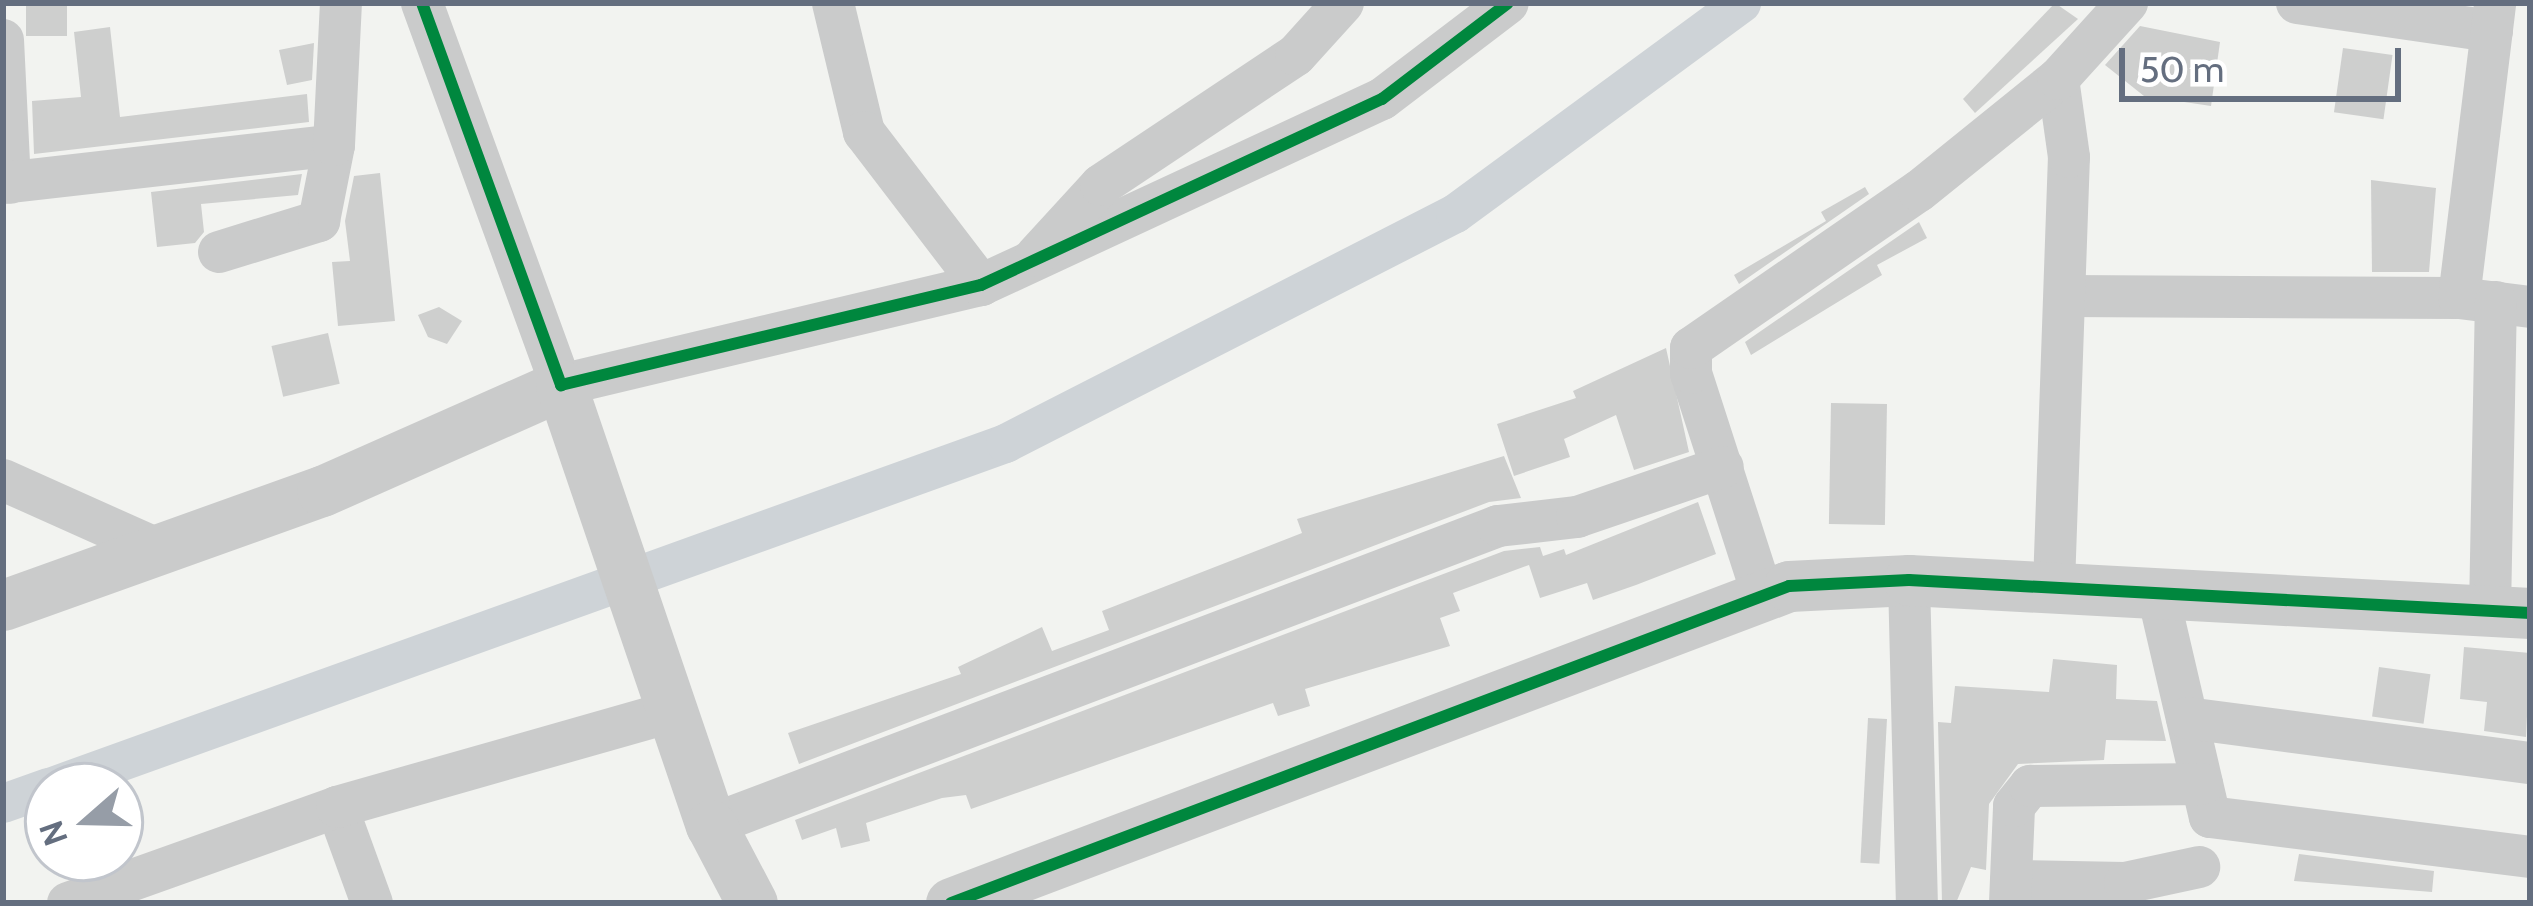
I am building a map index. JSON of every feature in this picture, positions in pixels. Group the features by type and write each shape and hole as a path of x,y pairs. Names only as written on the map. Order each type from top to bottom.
{"street":[{"path":"219,252 310,229 325,206 334,145 341,3"},
{"path":"422,3 561,385 710,825 752,903"},
{"path":"833,3 864,132 981,285"},
{"path":"3,604 322,491 561,385 981,285 1382,99 1508,3"},
{"path":"1762,592 1689,362 1702,335 1919,191 2058,79 2127,3"},
{"path":"951,903 1762,592 1909,580 2510,612 2495,302 2493,17 2297,3"},
{"path":"1033,261 1062,220 1101,185 1296,55 1329,10"},
{"path":"3,40 6,183 334,145"},
{"path":"2054,586 2068,296 2069,158 2058,79"},
{"path":"2068,296 2495,302"},
{"path":"710,825 1498,526 1577,517 1724,467"},
{"path":"3,480 157,549"},
{"path":"1909,580 1917,903"},
{"path":"2158,590 2206,801 2196,885 2125,884 2011,892 2014,806 2030,786 2206,801 2530,857"},
{"path":"68,903 162,884 338,807 664,696"},
{"path":"2187,718 2530,763"},
{"path":"338,807 372,903"}],"building":[{"path":"26,3 67,3 67,36 26,36"},
{"path":"2055,3 2078,19 1975,113 1963,99"},
{"path":"2140,26 2220,42 2211,106 2144,96 2105,65"},
{"path":"110,27 120,117 307,94 309,122 34,154 32,101 81,97 74,32"},
{"path":"314,43 312,80 287,85 279,50"},
{"path":"2343,48 2393,55 2383,119 2334,112"},
{"path":"380,173 395,321 338,326 332,262 350,261 345,221 354,176"},
{"path":"302,174 298,195 201,204 204,232 195,243 157,247 151,192"},
{"path":"2371,180 2436,188 2429,272 2372,272"},
{"path":"1865,187 1869,194 1739,284 1734,275 1826,221 1821,212"},
{"path":"1919,222 1927,238 1877,265 1882,275 1751,355 1745,342"},
{"path":"439,307 462,321 447,344 428,337 418,315"},
{"path":"328,333 340,384 283,397 271,346"},
{"path":"1666,348 1689,452 1634,470 1616,415 1564,439 1570,457 1514,476 1497,424 1576,398 1573,391"},
{"path":"1831,403 1887,404 1885,525 1829,524"},
{"path":"1504,456 1521,498 1489,502 799,764 788,733 961,674 958,667 1042,627 1052,651 1109,630 1102,611 1302,533 1297,519"},
{"path":"1698,502 1716,554 1636,585 1593,600 1587,583 1540,598 1529,565 1453,593 1460,611 1440,618 1450,646 1305,689 1310,706 1278,716 1273,703 971,809 966,795 942,798 866,823 870,841 841,848 836,828 802,840 795,820 1504,551 1540,547 1543,556 1564,549 1566,555"},
{"path":"2464,647 2530,653 2526,737 2484,731 2487,702 2460,699"},
{"path":"2053,659 2117,665 2116,699 2157,701 2166,741 2106,740 2104,760 2018,764 1989,804 1986,870 1971,867 1956,903 1942,903 1938,722 1951,723 1955,686 2049,692"},
{"path":"2379,667 2430,674 2424,724 2372,717"},
{"path":"1868,718 1887,719 1879,864 1860,863"},
{"path":"2299,854 2434,871 2432,892 2294,881"}],"waterway":[{"path":"119,762 1005,443 1455,213 1741,3"},
{"path":"3,803 24,796"}],"cycle path":[{"path":"422,3 561,385 981,285 1382,99 1508,3"},
{"path":"951,903 1789,586 1909,580 2530,613"}]}
